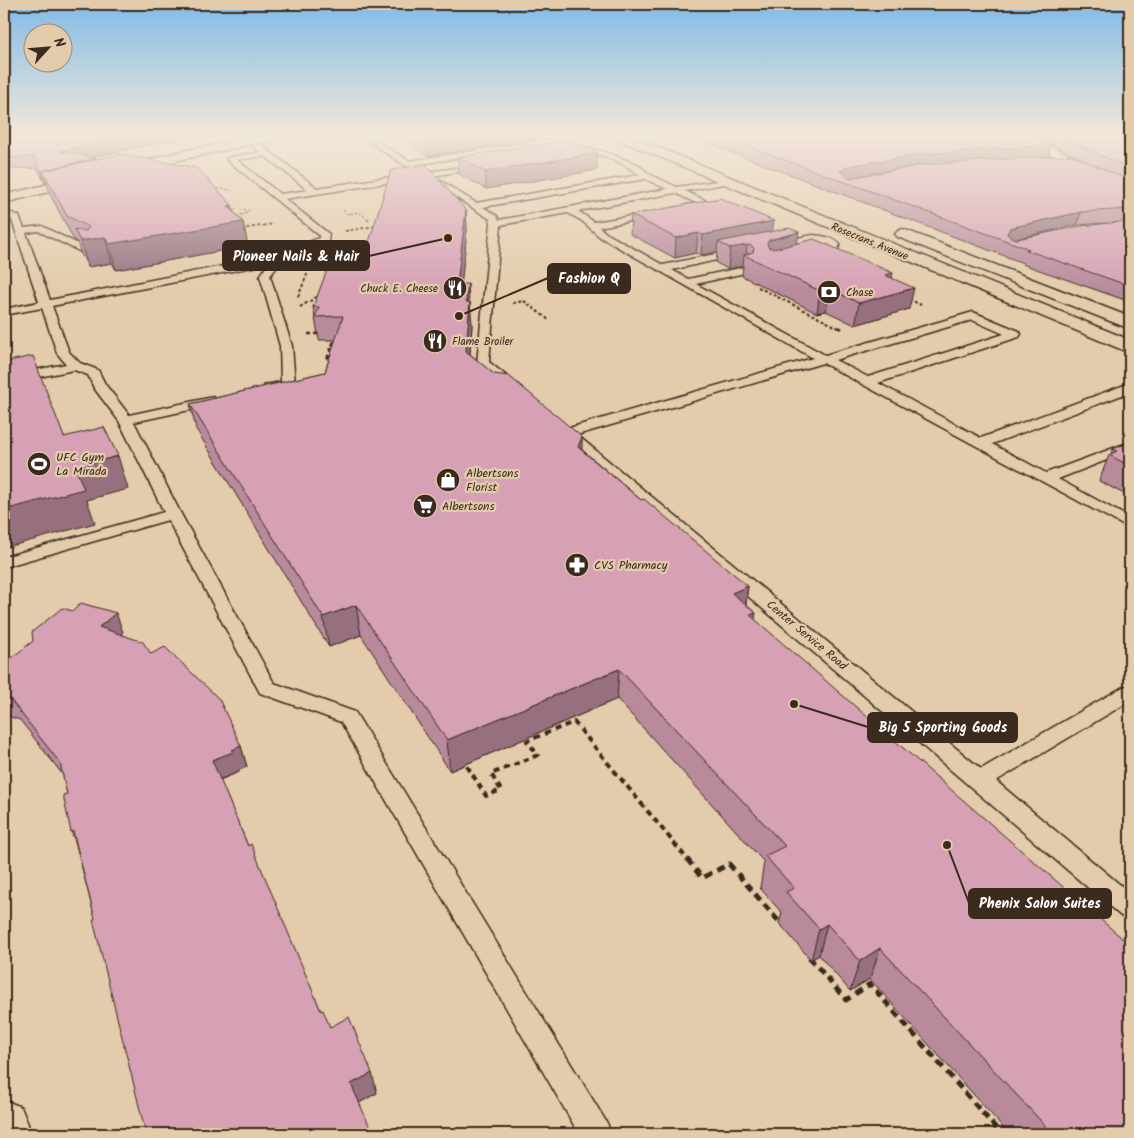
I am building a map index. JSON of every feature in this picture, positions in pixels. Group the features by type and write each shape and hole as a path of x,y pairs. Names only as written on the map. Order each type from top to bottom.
{"main road":[{"path":"4,199 54,186"},
{"name":"Rosecrans Avenue","path":"738,186 1130,347"},
{"name":"Rosecrans Avenue","path":"886,227 1130,323"},
{"path":"4,1124 5,1134"}],"lane":[{"path":"4,312 277,259 324,239 324,234 264,186"},
{"path":"308,186 316,192"},
{"path":"278,197 354,186"},
{"path":"444,186 494,218 496,224 483,363 528,400"},
{"path":"475,206 588,186"},
{"path":"592,225 706,204 668,186"},
{"path":"496,224 698,186"},
{"path":"560,191 588,206"},
{"path":"570,210 585,218 603,235 661,269 1130,524"},
{"path":"4,213 16,218 63,353 75,366 93,373 99,385 126,420 173,514 267,688 348,717 596,1134"},
{"path":"21,231 39,228 89,252"},
{"path":"768,246 807,238 821,238 835,244 832,249 805,256"},
{"path":"661,269 749,250"},
{"path":"259,391 288,384 286,346 265,276 277,259"},
{"path":"686,283 745,270"},
{"path":"567,433 973,316 1015,334 866,382"},
{"path":"4,380 75,366"},
{"path":"981,443 1130,387"},
{"path":"126,420 221,399"},
{"name":"Center Service Road","path":"548,417 1130,908"},
{"path":"1046,478 1130,446"},
{"path":"4,562 173,514"},
{"path":"980,780 1130,692"}],"path":[{"path":"211,188 239,191"},
{"path":"227,209 242,208 249,210 247,213 232,217"},
{"path":"341,209 348,214 359,212 369,220"},
{"path":"272,221 278,226"},
{"path":"240,229 275,224"},
{"path":"324,234 376,226 379,228"},
{"path":"307,265 308,273 298,295 295,310 323,294"},
{"path":"758,286 844,330 838,331"},
{"path":"902,296 926,307 917,309"},
{"path":"513,303 524,301 549,320"},
{"path":"783,303 788,302"},
{"path":"304,334 328,334"},
{"path":"333,366 327,359 337,334"},
{"path":"467,766 486,796 501,790 492,774 538,756 527,741 574,722 702,878 729,864 788,932"},
{"path":"807,955 846,1000 870,984 1001,1134"}],"building":[{"path":"51,186 214,186 232,205 228,206 243,222 109,244 105,237 80,241 74,229 86,231 89,227 67,216"},
{"path":"386,186 445,186 466,210 457,284 468,284 466,302 470,302 466,351 494,374 509,376 582,437 578,447 641,500 644,499 748,586 732,593 756,613 750,615 1130,945 1130,1134 1053,1134 880,948 860,961 827,924 819,929 786,892 794,888 765,856 785,846 619,669 447,740 356,605 323,617 190,404 325,372 343,316 315,317 319,307 313,307 334,252 366,252"},
{"path":"857,186 1130,186 1130,209 1081,212 1010,228 1007,234 1017,239 1081,226 1130,221 1130,286 1026,250 1029,249"},
{"path":"720,198 774,221 703,235 698,233 676,238 631,215"},
{"path":"789,228 799,232 769,240 767,243 768,247 774,249 814,239 893,273 885,275 914,288 859,303 830,289 820,291 744,255 753,252 752,246 730,248 718,242"},
{"name":"UFC Gym La Mirada","path":"33,356 64,437 104,427 118,456 75,467 84,489 4,510 4,362"},
{"path":"1130,442 1130,466 1109,455 1117,451 1113,449"},
{"path":"81,603 116,613 99,627 143,642 151,654 165,647 219,699 241,746 232,750 233,752 212,760 248,846 251,844 321,1011 323,1010 330,1027 349,1017 372,1073 351,1084 373,1134 146,1134 93,920 95,919 73,831 71,832 63,795 67,794 60,763 10,699 4,697 4,661 9,660 33,641 32,632 62,608 73,611"}],"place":[{"name":"Pioneer Nails & Hair","path":"448,238"},
{"name":"Chuck E. Cheese","path":"455,288"},
{"name":"Chase","path":"829,292"},
{"name":"Fashion Q","path":"459,316"},
{"name":"Flame Broiler","path":"435,341"},
{"name":"UFC Gym La Mirada","path":"39,464"},
{"name":"Albertsons Florist","path":"448,480"},
{"name":"Albertsons","path":"425,506"},
{"name":"CVS Pharmacy","path":"577,565"},
{"name":"Big 5 Sporting Goods","path":"794,704"},
{"name":"Phenix Salon Suites","path":"947,845"}]}
